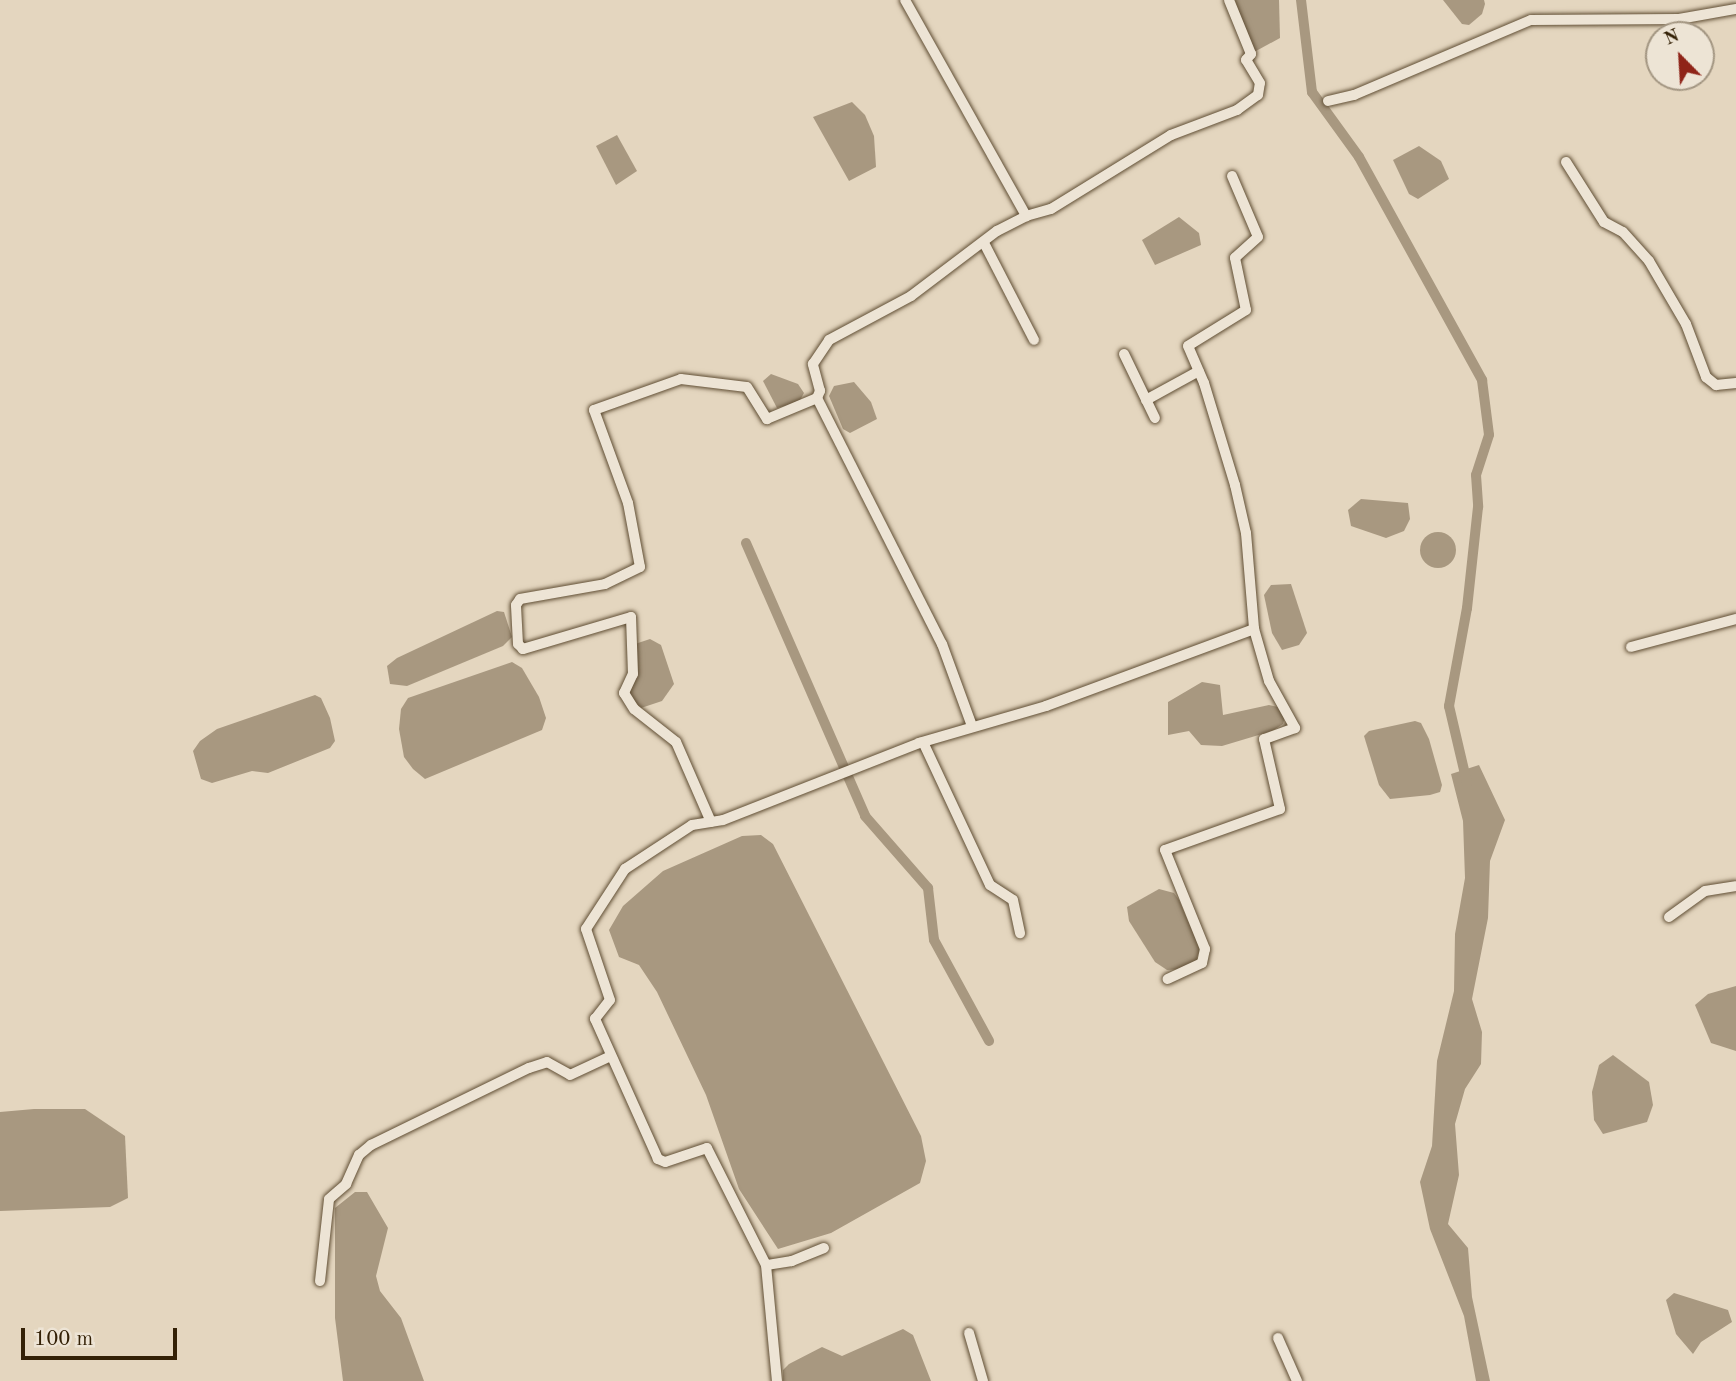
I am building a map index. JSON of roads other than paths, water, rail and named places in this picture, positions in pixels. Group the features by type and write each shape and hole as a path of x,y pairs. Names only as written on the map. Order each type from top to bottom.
{"street":[{"path":"905,0 1026,216"},
{"path":"711,822 676,742 634,709 624,693 633,674 631,618 523,649 518,644 516,605 520,599 551,591 605,584 640,567 628,503 593,413 596,407 681,379 747,387 766,419 817,398 820,391 813,364 829,340 911,296 1026,216 1051,209 1136,153 1237,110 1258,95 1260,83 1246,60 1251,54 1229,0"},
{"path":"1328,101 1354,95 1531,20 1679,19 1736,9"},
{"path":"1566,162 1604,222 1623,232 1649,261 1686,324 1706,377 1716,385 1736,383"},
{"path":"1168,979 1202,963 1205,950 1165,850 1280,808 1264,739 1295,728 1269,681 1254,629 1246,533 1189,343 1246,310 1235,258 1258,237 1232,176"},
{"path":"984,243 1034,340"},
{"path":"1124,355 1155,418"},
{"path":"1146,400 1199,371"},
{"path":"817,398 942,645 972,726"},
{"path":"1632,647 1736,619"},
{"path":"777,1381 766,1265 707,1148 665,1162 657,1159 595,1018 610,1000 586,929 625,869 681,830 835,779 923,742 1046,706 1254,629"},
{"path":"923,742 990,885 1013,900 1020,933"},
{"path":"1669,917 1705,891 1736,886"},
{"path":"320,1281 329,1199 346,1184 359,1156 371,1145 529,1068 547,1062 570,1075 611,1056"},
{"path":"766,1265 792,1261 824,1248"},
{"path":"969,1333 984,1381"},
{"path":"1278,1338 1297,1381"}],"waterway":[{"path":"1301,0 1312,92 1359,157 1482,380 1489,435 1476,475 1478,507 1467,608 1449,706 1467,783"},
{"path":"746,543 865,816 928,888 934,940 989,1041"}]}
